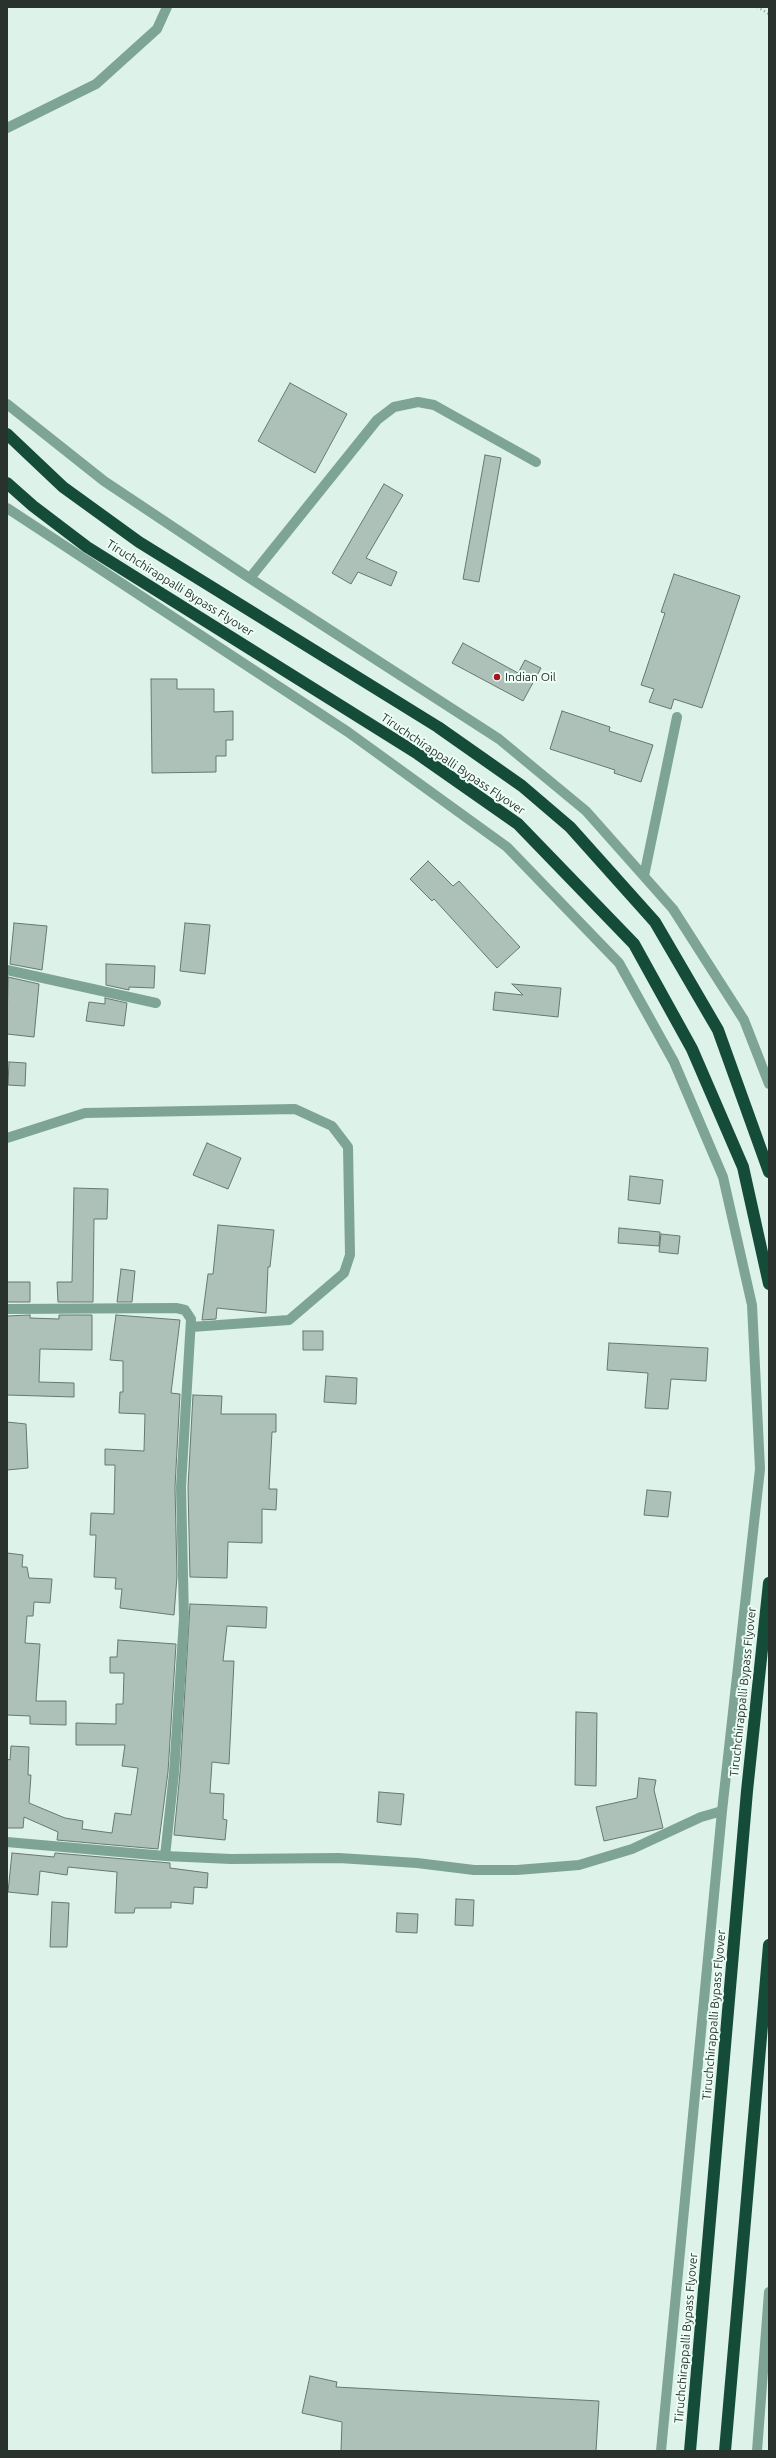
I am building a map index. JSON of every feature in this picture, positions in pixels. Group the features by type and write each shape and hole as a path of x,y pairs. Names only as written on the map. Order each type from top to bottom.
{"highway":[{"name":"Tiruchchirappalli Bypass Flyover","path":"7,434 63,487 139,542 438,727 522,786 570,828 655,922 718,1030 769,1172"},
{"name":"Tiruchchirappalli Bypass Flyover","path":"7,483 33,506 88,547 418,754 518,824 634,944 692,1049 743,1167 769,1284"},
{"name":"Tiruchchirappalli Bypass Flyover","path":"690,2451 747,1791 769,1582"},
{"path":"725,2451 769,1945"}],"street":[{"path":"7,128 96,84 157,29 167,7"},
{"path":"250,578 377,420 394,407 418,402 434,405 536,462"},
{"path":"7,404 104,481 250,578 499,739 586,811 673,909 744,1020 769,1084"},
{"path":"7,508 348,732 507,847 618,963 670,1056 724,1177 752,1305 760,1469 722,1811 661,2451"},
{"path":"644,876 677,717"},
{"path":"7,970 156,1003"},
{"path":"7,1138 85,1114 295,1109 332,1126 348,1147 350,1255 344,1273 289,1320 192,1327"},
{"path":"7,1309 176,1308 185,1310 190,1315 192,1327 182,1486 184,1618 174,1773 165,1856"},
{"path":"7,1842 165,1856 231,1859 339,1858 417,1863 474,1870 556,1868 579,1865 632,1849 701,1817 722,1811"},
{"path":"757,2451 769,2292"}],"path":[{"path":"756,7 769,14"}],"building":[{"path":"290,383 347,414 315,473 258,441"},
{"path":"485,455 501,458 479,582 463,579"},
{"path":"384,484 403,495 366,558 397,572 391,586 358,572 351,584 332,573"},
{"path":"674,574 740,596 702,708 674,699 671,709 649,702 654,689 641,685 665,613 661,612"},
{"path":"463,643 518,673 525,660 541,668 523,701 452,663"},
{"path":"151,679 177,679 177,689 214,689 214,712 233,711 233,740 226,740 226,756 216,756 216,772 152,773"},
{"path":"562,711 610,727 609,731 653,745 641,782 614,773 615,770 550,749"},
{"path":"428,861 453,886 459,881 520,947 497,968 434,899 432,901 410,879"},
{"path":"14,923 47,926 42,970 10,964"},
{"path":"185,923 210,925 205,974 180,971"},
{"path":"106,964 155,966 154,988 129,987 129,990 106,985"},
{"path":"8,977 39,984 34,1037 7,1034"},
{"path":"512,984 561,988 558,1017 493,1010 495,992 523,995"},
{"path":"105,998 127,1003 124,1026 86,1021 89,1002 105,1004"},
{"path":"9,1062 26,1063 25,1086 8,1085"},
{"path":"207,1143 241,1158 228,1189 193,1175"},
{"path":"630,1176 663,1180 660,1204 628,1200"},
{"path":"74,1188 108,1189 107,1219 94,1219 93,1302 58,1302 57,1282 72,1282"},
{"path":"218,1225 274,1230 270,1267 268,1267 266,1313 217,1308 216,1319 202,1320 208,1274 213,1274"},
{"path":"619,1228 660,1232 659,1246 618,1243"},
{"path":"661,1234 680,1236 678,1254 659,1252"},
{"path":"121,1269 135,1271 132,1302 117,1302"},
{"path":"7,1282 30,1282 30,1302 7,1302"},
{"path":"30,1315 30,1318 59,1319 59,1315 92,1315 92,1350 40,1349 39,1382 74,1383 74,1397 7,1395 7,1316"},
{"path":"116,1315 180,1320 171,1393 180,1394 175,1487 177,1576 174,1615 120,1608 122,1589 115,1589 116,1578 94,1577 96,1535 90,1535 91,1513 114,1514 115,1465 105,1465 105,1449 144,1451 145,1414 119,1413 120,1392 123,1392 123,1361 110,1360"},
{"path":"303,1331 323,1331 323,1350 303,1350"},
{"path":"609,1343 708,1348 706,1381 671,1379 668,1409 645,1408 648,1373 607,1370"},
{"path":"326,1376 357,1378 356,1404 324,1402"},
{"path":"193,1395 222,1396 221,1414 276,1414 276,1432 272,1432 269,1489 277,1489 276,1510 262,1509 262,1543 228,1542 227,1578 190,1577 188,1487"},
{"path":"7,1422 26,1424 28,1468 7,1470"},
{"path":"647,1490 671,1492 668,1517 644,1515"},
{"path":"7,1553 23,1555 22,1567 27,1567 29,1578 52,1579 50,1603 34,1602 33,1616 27,1616 25,1643 40,1644 36,1701 66,1701 66,1725 30,1724 30,1716 7,1715"},
{"path":"190,1604 267,1607 266,1628 227,1626 223,1661 234,1661 229,1764 212,1762 210,1793 224,1794 223,1819 227,1820 225,1840 174,1835 180,1773"},
{"path":"118,1640 176,1644 168,1772 158,1849 57,1840 58,1832 24,1817 23,1828 7,1828 7,1759 10,1760 11,1746 29,1747 28,1775 31,1775 29,1803 65,1818 83,1821 82,1829 112,1833 115,1813 131,1815 138,1768 122,1766 125,1745 76,1745 76,1723 116,1724 116,1704 123,1704 124,1673 110,1673 110,1657 117,1657"},
{"path":"576,1712 597,1713 596,1786 575,1785"},
{"path":"639,1778 656,1780 654,1790 663,1828 604,1841 596,1807 637,1798"},
{"path":"379,1792 404,1794 401,1825 377,1822"},
{"path":"12,1853 54,1857 55,1853 170,1863 170,1868 208,1873 207,1888 194,1887 193,1904 171,1902 171,1908 135,1908 134,1913 115,1913 117,1872 68,1867 67,1875 40,1871 38,1895 8,1892"},
{"path":"456,1899 474,1900 473,1926 455,1925"},
{"path":"52,1902 69,1903 67,1947 50,1947"},
{"path":"397,1913 418,1914 417,1933 396,1932"},
{"path":"310,2376 337,2382 336,2387 599,2401 596,2451 341,2451 342,2422 302,2413"}],"place":[{"name":"Indian Oil","path":"497,677"}]}
